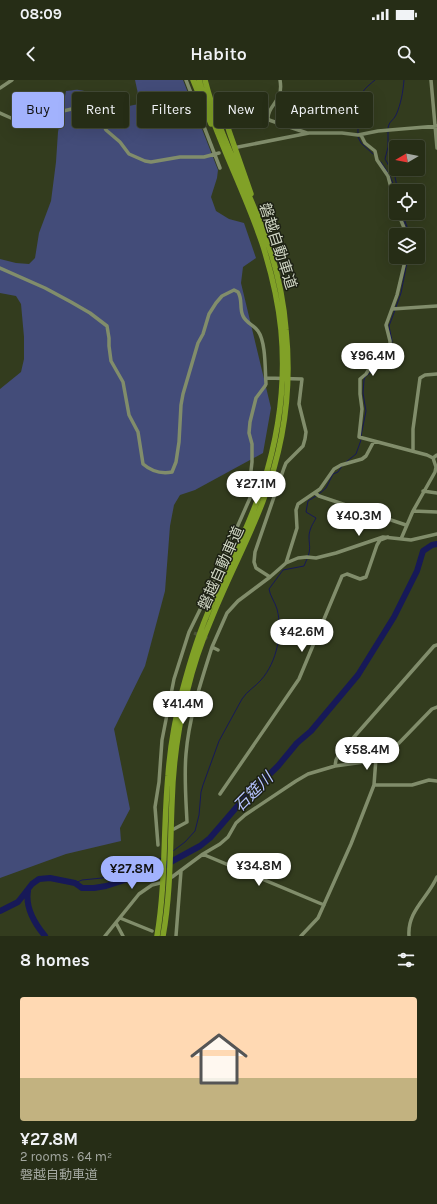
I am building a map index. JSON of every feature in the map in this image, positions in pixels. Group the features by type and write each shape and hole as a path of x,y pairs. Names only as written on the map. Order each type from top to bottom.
{"highway":[{"path":"193,80 207,118 221,142"},
{"name":"磐越自動車道","path":"163,936 166,910 168,776 177,714 190,663 211,605 249,521 263,485 273,452 281,403 283,365 278,310 272,279 261,240 207,107 199,80"},
{"name":"磐越自動車道","path":"166,833 177,742 194,665 211,619 264,499 278,453 286,409 288,359 284,308 273,260 258,217 221,130 205,80"},
{"path":"228,128 250,188 258,217"},
{"name":"磐越自動車道","path":"157,936 166,878"}],"street":[{"path":"0,88 12,80"},
{"path":"186,80 220,168"},
{"path":"280,80 281,90 276,102 268,114 269,120 308,134"},
{"path":"431,80 437,148"},
{"path":"0,113 11,118 26,119 43,114 63,112 85,106 97,114 106,130 120,142 129,154 145,161 151,162 180,157 204,157 219,154"},
{"path":"238,147 308,134 342,133 361,135 378,131 436,126"},
{"path":"361,135 365,143 374,151 377,160 388,176 390,184"},
{"path":"401,539 413,511 436,471 435,457 359,437 362,409 360,379 366,374 379,353 390,343 386,325 397,295 404,264"},
{"path":"0,268 21,276 71,302 90,313 107,326 111,362 123,382 129,415 138,432 142,464 152,470 165,473 172,472 176,462 179,442 183,394 198,344 210,314 222,296 234,290 238,292 241,300 241,312 243,317 254,326 262,337 267,378 266,386 256,398 250,422 249,433 252,444 252,462 249,488 250,498 219,571 189,632 174,679 162,743 159,782 154,807 166,833"},
{"path":"392,309 437,306"},
{"path":"413,451 413,429 420,378 425,375 437,374"},
{"path":"267,378 302,379 299,404 306,432 303,446 286,463 254,556 256,568 270,577"},
{"path":"286,563 297,528 297,506 301,501 316,493 323,486 334,469 341,465 362,459 366,456 374,441"},
{"path":"424,491 437,493"},
{"path":"316,493 319,496 406,525"},
{"path":"413,511 437,512"},
{"path":"158,845 166,833 188,822 185,768 187,746 199,687 214,640 227,613 238,601 286,563 298,558 322,557 348,550 376,538 388,537 411,540 437,534"},
{"path":"220,794 300,679 342,576 346,574 362,579 366,577 377,545 380,540 388,537"},
{"path":"189,632 194,634"},
{"path":"209,639 214,640"},
{"path":"335,766 339,754 434,646 437,645"},
{"path":"212,647 218,650"},
{"path":"104,936 139,894 180,871 203,854 220,844 228,837 236,823 270,797 302,777 335,766 364,762 376,758 399,743 432,709 437,708"},
{"path":"301,936 316,921 351,844 374,785 376,758"},
{"path":"374,785 408,785 431,780 437,781"},
{"path":"203,854 324,905"},
{"path":"176,936 180,871"},
{"path":"409,936 413,914 437,877"},
{"path":"120,918 152,931"},
{"path":"116,923 123,936"}],"shaded area":[{"path":"135,80 183,80 188,92 138,92"},
{"path":"77,90 87,92 72,92 72,128 129,128 129,106 137,104 137,128 202,128 218,170 211,197 216,211 229,219 244,223 256,258 243,267 241,283 271,408 263,453 195,490 180,495 174,505 170,526 165,591 145,666 114,729 130,809 120,828 121,841 66,854 0,878 0,389 21,372 24,359 24,337 21,304 16,296 0,293 0,259 16,263 29,264 35,258 39,233 51,201 58,132 59,128 64,128 64,101 66,91"}],"waterway":[{"path":"358,134 360,119 359,104 362,92 375,80"},
{"path":"388,128 399,107 404,80"},
{"path":"388,131 388,147 385,159 395,177 396,184"},
{"path":"358,137 361,143 373,154"},
{"path":"381,162 393,184"},
{"path":"403,220 406,228"},
{"path":"405,220 407,228"},
{"path":"396,307 401,293 407,264"},
{"path":"361,436 366,411 363,393 364,380 365,377 371,372 380,356 391,345 392,341 389,326 395,310"},
{"path":"346,462 356,454 361,440"},
{"path":"319,494 326,488 333,474 338,472 342,466"},
{"path":"308,556 310,549 309,537 311,527 316,518 306,512 308,501 316,496"},
{"name":"石筵川","path":"0,911 18,902 32,884 39,879 50,878 75,883 82,888 106,886 156,870 200,846 210,838 241,802 278,766 297,743 311,731 358,675 394,617 417,571 423,551 432,545 437,544"},
{"path":"173,851 185,842 195,831 199,815 201,792 219,741 242,699 267,673 275,656 279,637 279,618 269,589 283,570 304,566 307,559"},
{"path":"75,883 82,880 102,878 162,858"},
{"name":"石筵川","path":"28,891 27,897 29,910 45,936"}],"tunnel":[{"path":"194,633 209,639"}]}
